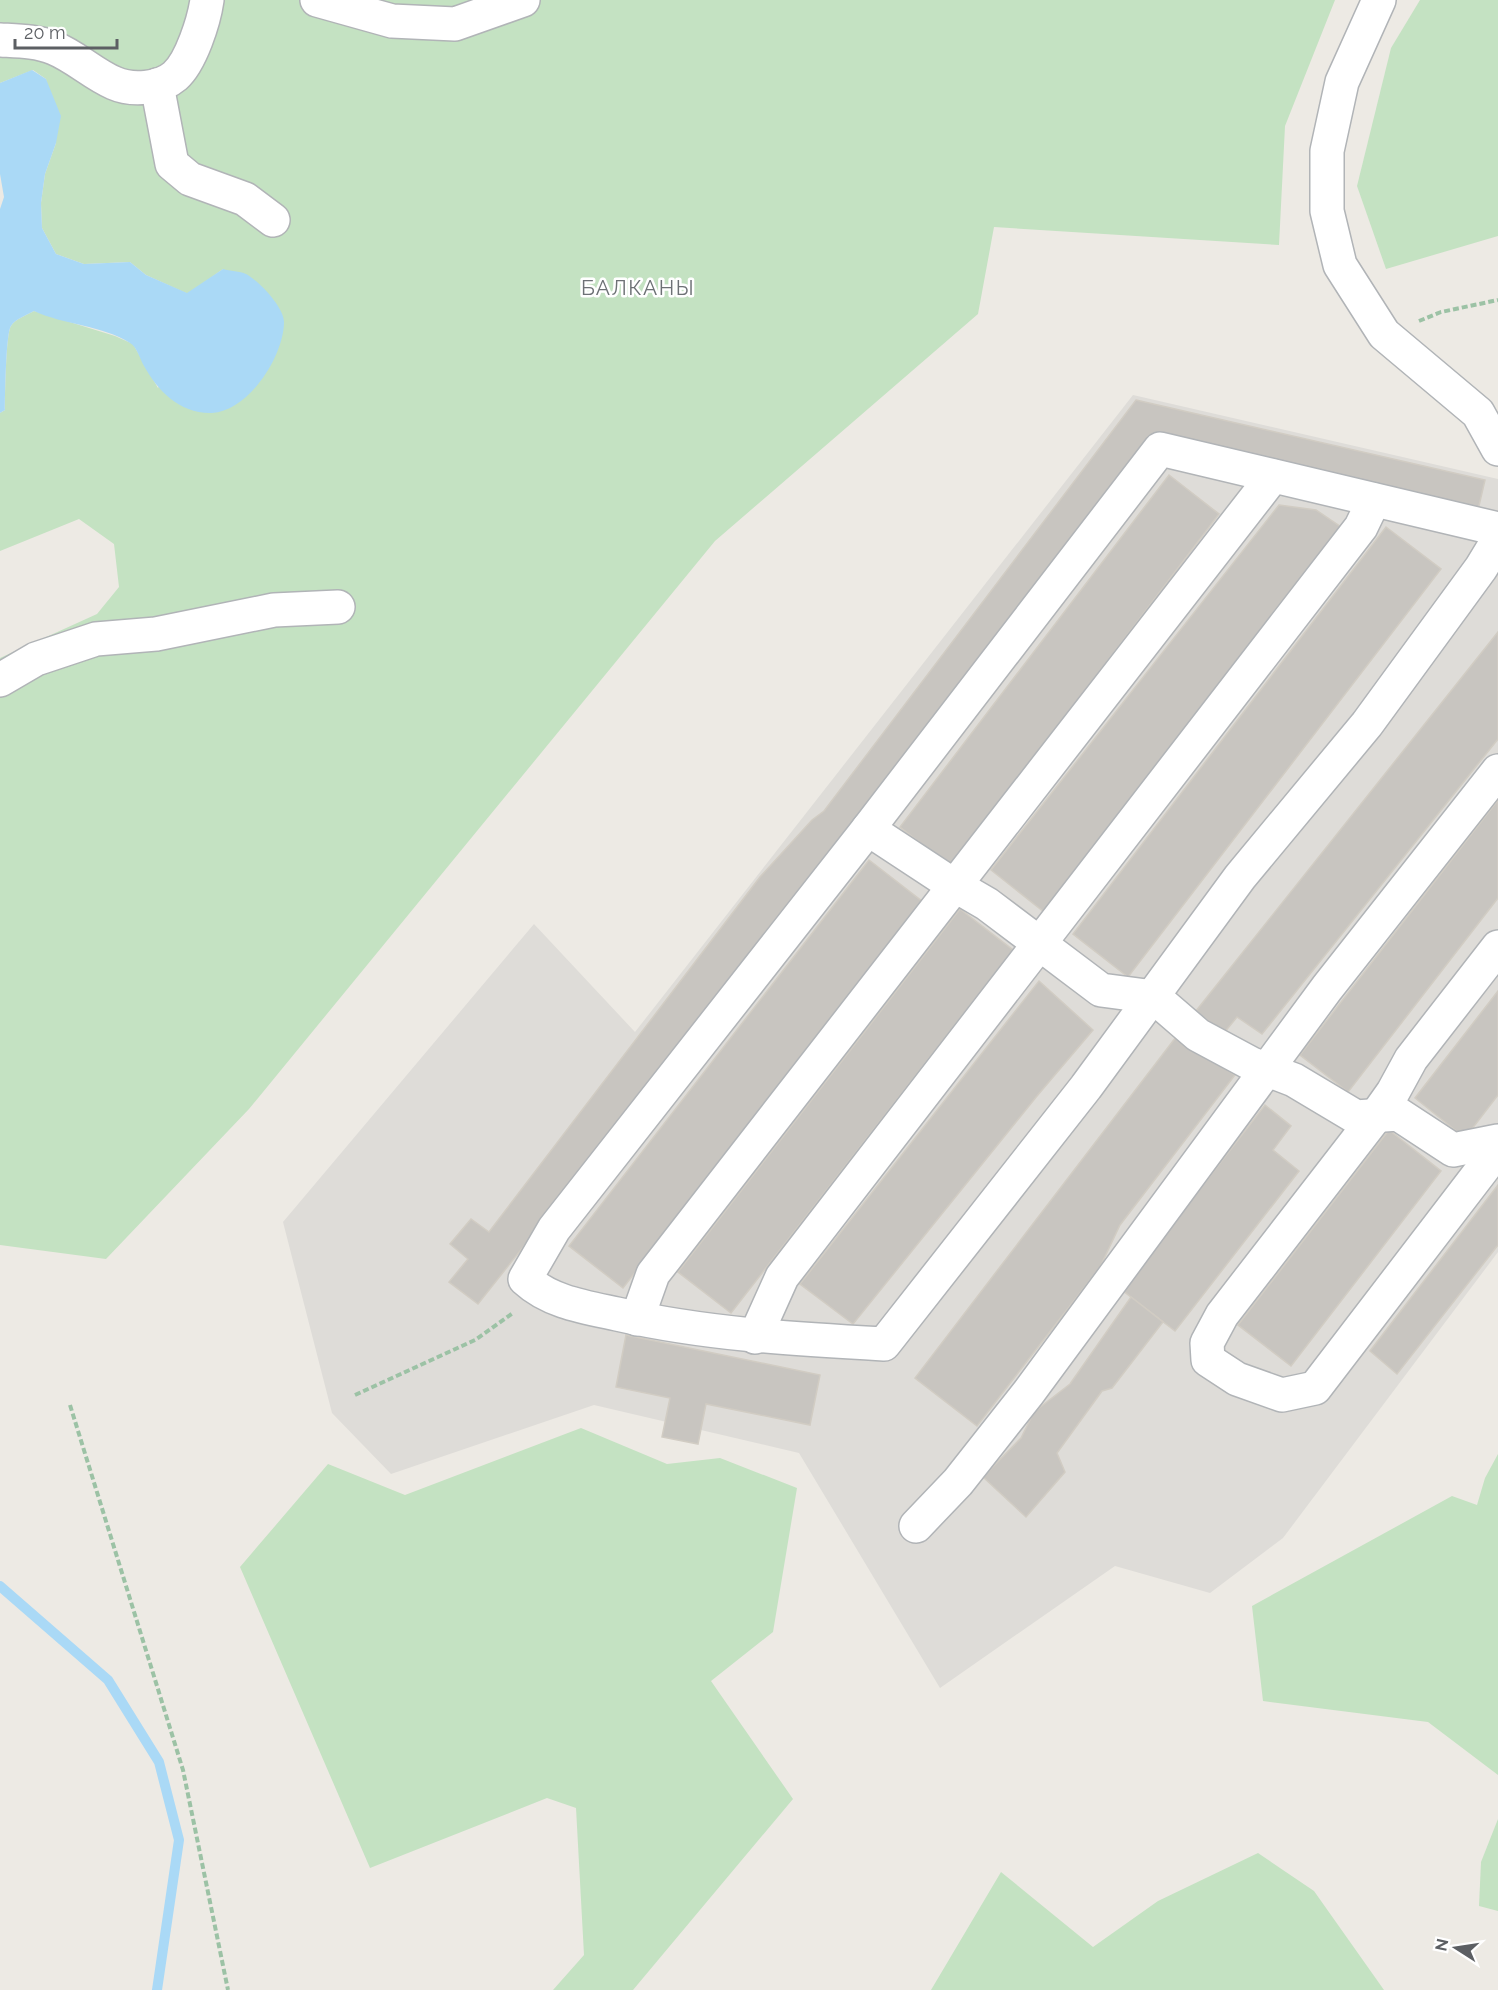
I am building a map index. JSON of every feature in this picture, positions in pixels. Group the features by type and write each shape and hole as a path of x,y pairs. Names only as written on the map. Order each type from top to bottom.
{"street":[{"path":"0,40 23,41 53,48 113,83 133,88 157,85 175,75 194,45 207,0"},
{"path":"317,0 392,21 455,24 523,0"},
{"path":"1379,0 1342,82 1327,151 1326,211 1340,266 1384,334 1478,413 1498,449"},
{"path":"157,85 172,164 190,180 245,199 273,220"},
{"path":"1498,529 1160,449 868,829 554,1229 525,1279 540,1293 572,1304 674,1327 755,1337 884,1344 1154,997 1240,877 1367,724 1481,568 1498,540"},
{"path":"637,1319 653,1274 1273,476"},
{"path":"755,1337 782,1277 1361,527 1374,500"},
{"path":"0,680 36,659 96,639 156,634 274,610 338,607"},
{"path":"916,1526 958,1482 1029,1392 1328,988 1498,771"},
{"path":"868,829 987,904 1101,990 1154,997 1198,1035 1268,1070 1294,1080 1356,1118 1398,1114 1453,1150 1498,1142"},
{"path":"1498,947 1411,1059 1394,1092 1222,1315 1207,1343 1208,1360 1237,1379 1282,1395 1315,1388 1498,1149"}],"path":[{"path":"1384,334 1440,312 1498,300"},
{"path":"355,1395 475,1340 540,1293"},
{"path":"70,1405 183,1770 228,1990"}],"shaded area":[{"path":"1133,395 1498,479 1498,1252 1283,1538 1210,1593 1115,1566 940,1688 799,1453 594,1405 391,1474 332,1413 283,1222 534,924 635,1032"}],"green space":[{"path":"0,0 1335,0 1285,126 1279,245 994,227 978,314 715,541 249,1109 106,1259 0,1245 0,658 97,614 119,587 114,544 79,519 0,551 0,413 5,410 9,331 18,319 34,311 115,336 133,344 158,388 223,269 188,294 146,275 130,262 84,264 56,254 42,228 41,203 45,174 56,143 46,79 33,70 0,83"},
{"path":"1420,0 1498,0 1498,236 1386,269 1357,186 1391,48"},
{"path":"581,1428 667,1464 720,1458 797,1488 773,1632 711,1681 793,1799 633,1990 553,1990 584,1955 576,1808 547,1798 370,1868 240,1567 328,1464 405,1495"},
{"path":"1498,1454 1498,1775 1428,1722 1263,1701 1252,1606 1452,1496 1477,1505 1485,1478"},
{"path":"1498,1819 1498,1911 1479,1906 1481,1862"},
{"path":"1258,1853 1314,1891 1384,1990 931,1990 1001,1872 1093,1947 1158,1901"}],"water":[{"path":"32,70 46,79 61,116 56,143 45,174 41,203 42,228 56,254 84,264 130,262 146,275 187,293 223,269 241,272 258,282 276,303 284,323 277,352 261,380 238,403 225,410 212,413 190,410 163,392 130,343 107,332 34,311 15,321 9,331 5,410 0,413 0,209 4,197 0,174 0,83"}],"building":[{"path":"1136,400 1485,480 1478,510 1151,435 855,828 478,1304 449,1282 468,1259 450,1244 471,1219 489,1232 760,877 812,820 824,811"},
{"path":"1169,475 1219,514 951,867 900,827"},
{"path":"1279,505 1316,510 1341,527 1044,912 991,870"},
{"path":"1386,527 1441,569 1128,977 1073,934"},
{"path":"1498,632 1498,739 1262,1034 1237,1017 1224,1033 1196,1011"},
{"path":"1498,800 1498,898 1348,1092 1300,1055"},
{"path":"869,860 923,902 623,1288 569,1246"},
{"path":"960,909 1013,950 731,1313 678,1272"},
{"path":"1039,981 1093,1030 853,1324 800,1284"},
{"path":"1498,991 1498,1095 1465,1138 1415,1098"},
{"path":"1176,1037 1235,1075 1120,1225 1100,1267 977,1426 915,1378"},
{"path":"1265,1105 1291,1126 1273,1150 1299,1171 1175,1331 1122,1290"},
{"path":"1389,1130 1441,1171 1291,1366 1238,1325"},
{"path":"1498,1185 1498,1245 1397,1374 1370,1351"},
{"path":"1131,1297 1163,1322 1112,1388 1102,1391 1057,1453 1065,1472 1026,1517 983,1477 1021,1438 1034,1412 1070,1384"},
{"path":"626,1335 820,1375 810,1425 706,1404 698,1444 662,1437 670,1398 616,1387"}],"waterway":[{"path":"0,1586 108,1680 159,1762 179,1840 157,1990"}],"district":[{"name":"БАЛКАНЫ","path":"638,288"}]}
